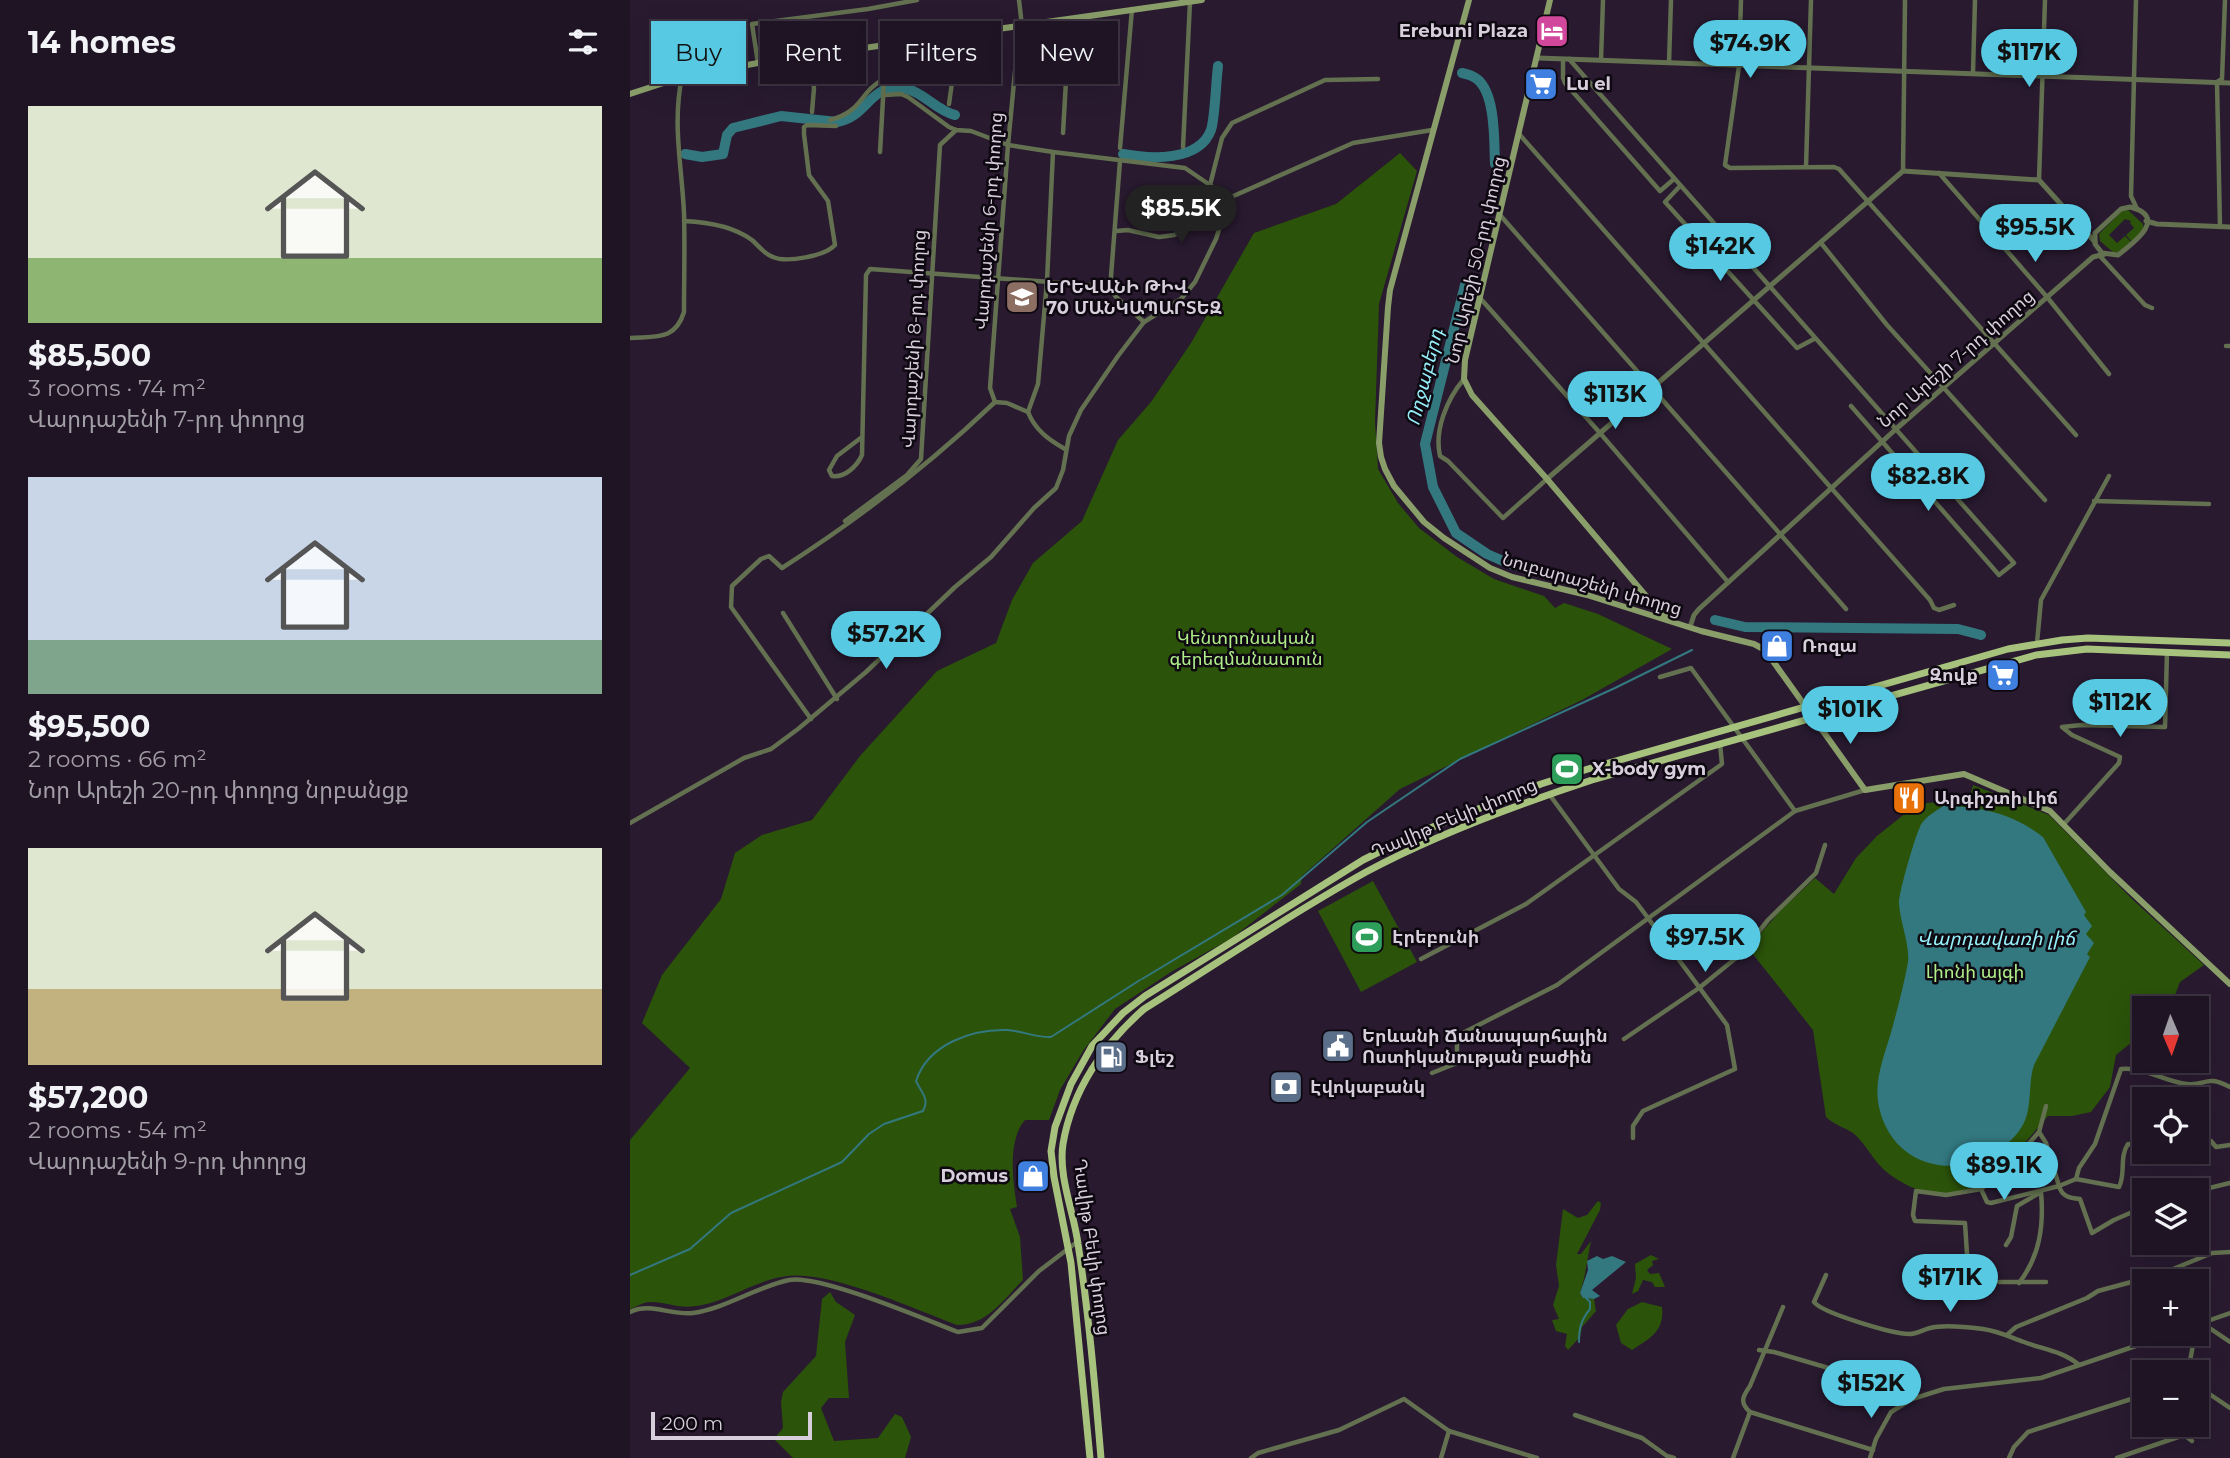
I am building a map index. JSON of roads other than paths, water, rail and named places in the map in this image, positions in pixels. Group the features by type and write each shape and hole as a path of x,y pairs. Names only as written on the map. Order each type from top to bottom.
{"main road":[{"path":"1053,21 1202,0"},
{"name":"Նուբարաշենի փողոց","path":"1469,0 1390,290 1379,443 1385,470 1406,503 1424,522 1490,568 1511,577 1631,608 1690,628 1754,644 1765,650 1865,790"},
{"name":"Նոր Արեշի 50-րդ փողոց","path":"1550,0 1465,360 1464,379 1472,395 1670,621"},
{"path":"746,65 758,63"},
{"path":"630,94 661,84"},
{"path":"1631,608 1646,596"},
{"name":"Դավիթ Բեկի փողոց","path":"1090,1458 1077,1318 1068,1249 1052,1164 1054,1130 1070,1084 1085,1057 1100,1036 1133,1004 1363,860 1415,834 1541,784 1805,706 2037,643 2088,638 2230,643"},
{"name":"Դավիթ Բեկի փողոց","path":"1101,1458 1078,1242 1063,1169 1063,1144 1082,1088 1103,1050 1144,1009 1368,871 1422,845 1549,794 2036,655 2087,649 2230,655"},
{"path":"1865,790 1964,774 2050,811 2230,984"}],"street":[{"path":"758,63 752,24 917,0"},
{"name":"Վարդաշենի 6-րդ փողոց","path":"1019,0 1021,21"},
{"path":"1601,60 1603,0"},
{"path":"1669,63 1671,0"},
{"path":"1741,0 1739,66 1725,162 1727,167 1837,168 2076,435"},
{"path":"1806,167 1811,0"},
{"path":"1903,171 1905,0"},
{"path":"1973,73 1975,0"},
{"path":"2039,180 2045,0"},
{"path":"2136,0 2132,196 2137,209 2146,221 2157,225 2230,227"},
{"path":"2217,82 2222,79 2225,0"},
{"path":"1183,147 1190,2"},
{"path":"1121,148 1132,9"},
{"path":"1063,133 1067,27 1071,18"},
{"path":"1538,58 2230,83"},
{"path":"1566,59 2014,563 1999,575 1851,406"},
{"path":"1566,59 1563,78 1565,83 1660,191 1674,179"},
{"name":"Վարդաշենի 6-րդ փողոց","path":"995,402 990,388 1015,72"},
{"path":"1210,186 1222,138 1232,123 1325,80 1378,79"},
{"path":"830,120 850,113 873,85 880,82"},
{"path":"2217,82 2220,227"},
{"path":"630,338 666,336 680,326 684,312 684,221 677,128 681,84"},
{"path":"812,112 813,84"},
{"path":"880,152 884,84"},
{"path":"949,104 952,84"},
{"path":"885,94 901,94 956,130 971,131 1008,145 1185,168 1228,198"},
{"path":"684,221 705,222 724,227 747,237 771,256 781,260 800,258 831,249 835,245 835,239 828,201 809,175 804,127 836,126"},
{"name":"Վարդաշենի 8-րդ փողոց","path":"845,522 907,475 921,459 940,145 956,130"},
{"path":"1116,231 1128,230 1164,237 1186,229 1228,198 1353,143 1432,130"},
{"path":"1520,135 1934,608 1939,610 1954,606"},
{"path":"1053,152 1047,281 1038,384 1028,412 1046,438 1066,449"},
{"path":"1120,161 1110,289 1115,297 1144,322"},
{"path":"1464,379 1451,394 1437,441 1440,456 1503,518 1903,171 2039,180 2086,232 2096,245 2099,256 2145,305 2152,308"},
{"path":"1939,173 2048,297 2109,374"},
{"path":"1680,187 1665,202 1797,348 1814,339"},
{"path":"2086,232 2096,231 2124,208 2132,196"},
{"path":"630,823 744,758 771,749 837,699 955,587 991,557 1034,508 1056,488 1063,470 1066,449 1081,410 1144,322 1181,299 1195,282 1216,239 1228,198"},
{"path":"2124,208 2137,209"},
{"path":"1500,214 1846,609"},
{"path":"2146,221 2146,231"},
{"path":"2099,256 2118,255 2157,225"},
{"name":"Նոր Արեշի 7-րդ փողոց","path":"1690,628 1699,609 1896,429 2099,256 2096,231"},
{"path":"1821,243 1942,388 2045,500"},
{"path":"862,437 831,463 829,470 832,476 841,476 859,461 862,455 866,275 870,269 1047,281 1110,289"},
{"path":"1480,298 1728,582"},
{"path":"811,719 731,607 732,586 761,559 769,556 782,568 831,536 947,449 995,402 1028,412"},
{"path":"2037,643 2040,600 2109,476"},
{"path":"2094,501 2209,504"},
{"path":"783,613 837,699"},
{"path":"2063,825 2119,763 2120,757 2072,735 2062,727 2165,727 2167,652"},
{"path":"1660,677 1691,668 1795,811"},
{"path":"1421,959 1526,904 1722,764 1720,744"},
{"path":"1432,1073 1457,1063 1457,1036 1557,985 1795,811 1865,790"},
{"path":"1549,794 1619,889 1636,902 1727,1025 1735,1069 1643,1111 1633,1126 1633,1138"},
{"path":"1624,1039 1699,988 1741,954 1768,920 1816,873 1825,845"},
{"path":"2076,1179 2079,1168 2095,1144 2121,1069 2132,1068 2168,1081 2190,1085 2207,1079 2230,1087"},
{"path":"1966,1254 1965,1223 1915,1221 1913,1215 1916,1191 1946,1195 1981,1189 2008,1167 2039,1130 2046,1107"},
{"path":"2039,1130 2046,1143 2061,1193 2080,1199 2092,1233 2132,1212"},
{"path":"2209,1141 2216,1147 2230,1144"},
{"path":"2006,1245 2011,1237 2017,1206 2042,1192 2076,1179 2119,1187 2122,1182 2122,1162 2126,1146 2132,1146"},
{"path":"2209,1188 2230,1183"},
{"path":"1981,1189 1987,1202 1991,1203 2027,1192 2042,1192"},
{"path":"2019,1283 2028,1272 2039,1243 2042,1231 2042,1192"},
{"path":"630,1312 650,1308 684,1314 714,1309 786,1280 799,1278 874,1300 958,1332 970,1331 982,1328 1040,1271 1078,1242"},
{"path":"2008,1334 2016,1327 2098,1291 2161,1274 2212,1252 2230,1252"},
{"path":"1826,1275 1815,1295 1817,1306 1873,1327 1909,1334 1921,1333 1930,1328 1983,1329 2008,1334 2068,1357 2078,1364"},
{"path":"1999,1282 2046,1282"},
{"path":"1783,1307 1761,1350 1750,1385 1742,1398 1743,1405 1750,1412 1872,1450"},
{"path":"2209,1321 2230,1313"},
{"path":"2209,1328 2230,1342"},
{"path":"1870,1458 1891,1412 1903,1404 1944,1389 2041,1378 2134,1346"},
{"path":"1761,1350 1896,1388 1903,1404"},
{"path":"2209,1394 2230,1408"},
{"path":"1251,1458 1258,1453 1339,1430 1404,1399 1449,1431 1536,1458"},
{"path":"2009,1458 2014,1447 2028,1432 2132,1399"},
{"path":"1733,1458 1750,1412"},
{"path":"1575,1415 1642,1438 1674,1458"},
{"path":"1441,1458 1449,1431"},
{"path":"2118,1458 2178,1437"},
{"path":"2187,1437 2192,1441"}],"water":[{"name":"Վարդավառի լիճ","path":"1943,806 1996,813 2020,822 2043,837 2086,912 2084,915 2092,926 2086,934 2094,943 2087,954 2090,957 2034,1065 2024,1124 2002,1148 1982,1159 1961,1165 1940,1165 1919,1159 1902,1148 1888,1130 1878,1097 1881,1068 1908,962 1899,904 1901,888 1922,823"},
{"path":"1597,1256 1603,1259 1612,1256 1626,1262 1592,1290 1600,1296 1594,1299 1583,1298 1580,1293 1588,1270 1587,1261"}],"waterway":[{"name":"Ողջաբերդ","path":"1123,154 1173,156 1196,148 1205,140 1211,130 1218,66"},
{"name":"Ողջաբերդ","path":"1462,73 1477,79 1488,96 1493,119 1495,164"},
{"name":"Ողջաբերդ","path":"685,154 702,157 723,154 727,135 733,128 781,116 837,122 848,119 877,94 895,88 913,91 942,110 955,115"},
{"name":"Ողջաբերդ","path":"1465,285 1425,444 1433,487 1456,533 1487,554 1510,564 1553,575"},
{"name":"Ողջաբերդ","path":"1715,620 1745,627 1958,629 1981,635"},
{"path":"1142,979 1282,895 1367,822 1460,759 1692,650"},
{"path":"630,1275 690,1249 731,1213 842,1162 869,1134 884,1124 923,1111 925,1099 916,1081 930,1057 953,1041 994,1030 1051,1037 1140,980"},
{"path":"1579,1342 1581,1324 1590,1309 1590,1302 1586,1298"}],"place":[{"name":"Erebuni Plaza","path":"1552,31"},
{"name":"Lu el","path":"1541,84"},
{"name":"ԵՐԵՎԱՆԻ ԹԻՎ 70 ՄԱՆԿԱՊԱՐՏԵԶ","path":"1022,297"},
{"name":"Ռոզա","path":"1777,646"},
{"name":"Զովք","path":"2003,675"},
{"name":"X-body gym","path":"1567,769"},
{"name":"Արգիշտի Լիճ","path":"1909,798"},
{"name":"Էրեբունի","path":"1367,937"},
{"name":"Երևանի Ճանապարհային Ոստիկանության բաժին","path":"1338,1046"},
{"name":"Ֆլեշ","path":"1111,1057"},
{"name":"Էվոկաբանկ","path":"1286,1087"},
{"name":"Domus","path":"1033,1176"}],"park label":[{"name":"Կենտրոնական գերեզմանատուն","path":"1246,648"},
{"name":"Լիոնի այգի","path":"1975,972"}]}
